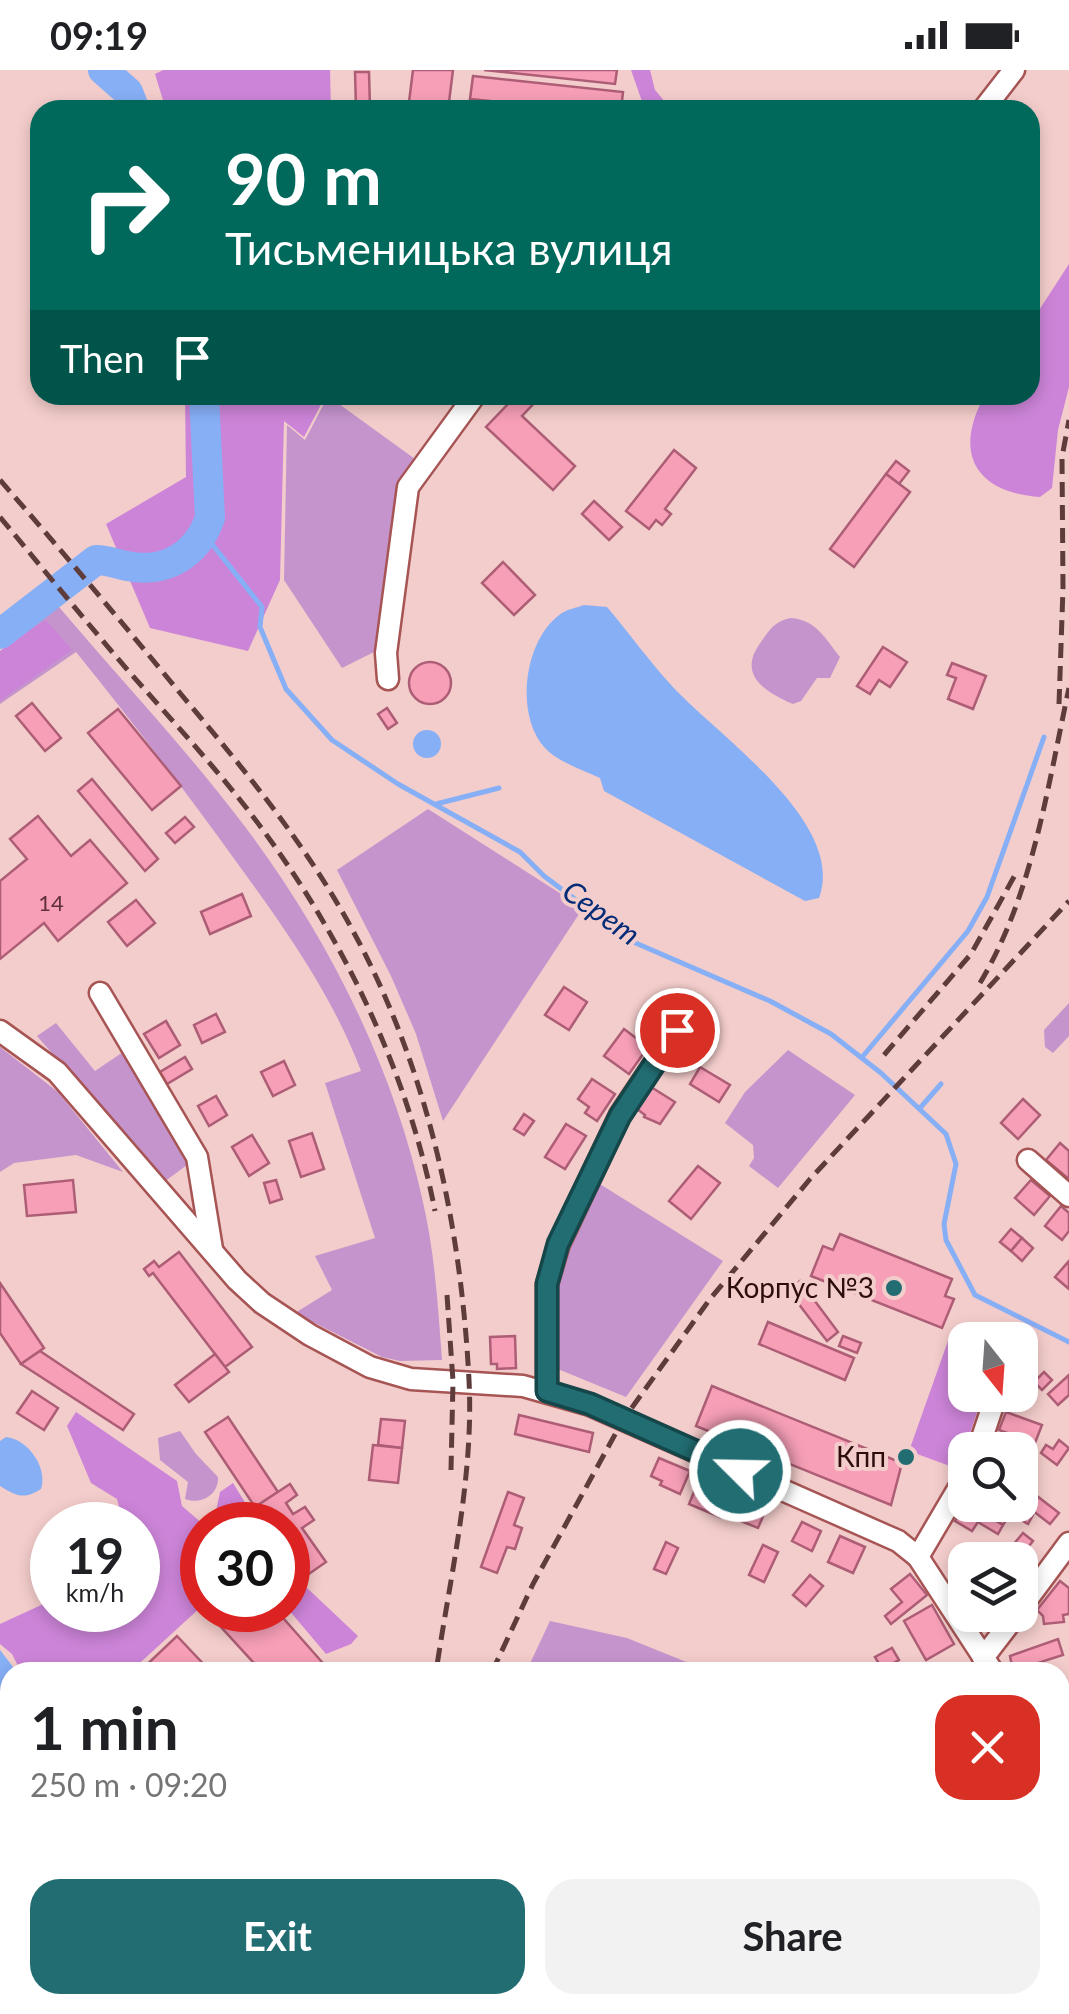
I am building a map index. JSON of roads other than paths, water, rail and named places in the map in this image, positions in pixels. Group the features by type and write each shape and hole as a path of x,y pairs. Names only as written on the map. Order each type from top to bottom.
{"street":[{"path":"991,100 1014,70"},
{"path":"388,680 386,652 408,487 467,405"},
{"path":"100,993 196,1157 212,1250"},
{"path":"547,1391 547,1284 558,1244 620,1116 677,1030"},
{"path":"0,1031 57,1072 238,1280 284,1319 370,1366 411,1378 522,1386 590,1404 898,1540 918,1557 986,1662"},
{"path":"1028,1160 1069,1196"},
{"path":"918,1557 948,1506"},
{"path":"1038,1585 1069,1543"},
{"path":"990,1662 1007,1632"}],"water":[{"path":"584,605 607,607 672,686 746,755 797,811 814,840 823,869 819,898 805,901 604,791 600,778 564,762 545,748 529,716 532,658 549,625 564,612"},
{"path":"427,730 437,734 441,744 437,754 427,758 417,754 413,744 417,734"},
{"path":"6,1437 22,1443 39,1464 41,1489 30,1495 0,1486 0,1441"}],"waterway":[{"path":"103,70 128,92 131,100"},
{"path":"0,634 96,560 155,567 189,551 210,518 204,405"},
{"name":"Серет","path":"204,534 262,607 260,627 286,689 332,740 398,784 520,852 544,876 631,941 770,1001 831,1034 881,1073 946,1134 956,1164 944,1224 946,1240 975,1295 1069,1342"},
{"path":"863,1056 968,931 987,897 1044,737"},
{"path":"436,804 499,788"},
{"path":"920,1108 941,1084"}],"railway":[{"path":"1059,704 1062,457 1069,420"},
{"path":"0,480 227,750 294,837 353,931 402,1038 421,1093 449,1206 469,1380 464,1490 438,1662"},
{"path":"0,517 230,787 291,869 345,961 390,1058 423,1159 435,1211"},
{"path":"980,983 1026,877 1069,688"},
{"path":"884,1055 971,954 1015,875"},
{"path":"497,1662 533,1584 623,1420 710,1299 810,1179 1069,901"},
{"path":"447,1295 453,1381 451,1470"}],"place":[{"name":"Корпус №3","path":"894,1288"},
{"name":"Кпп","path":"906,1457"}]}
